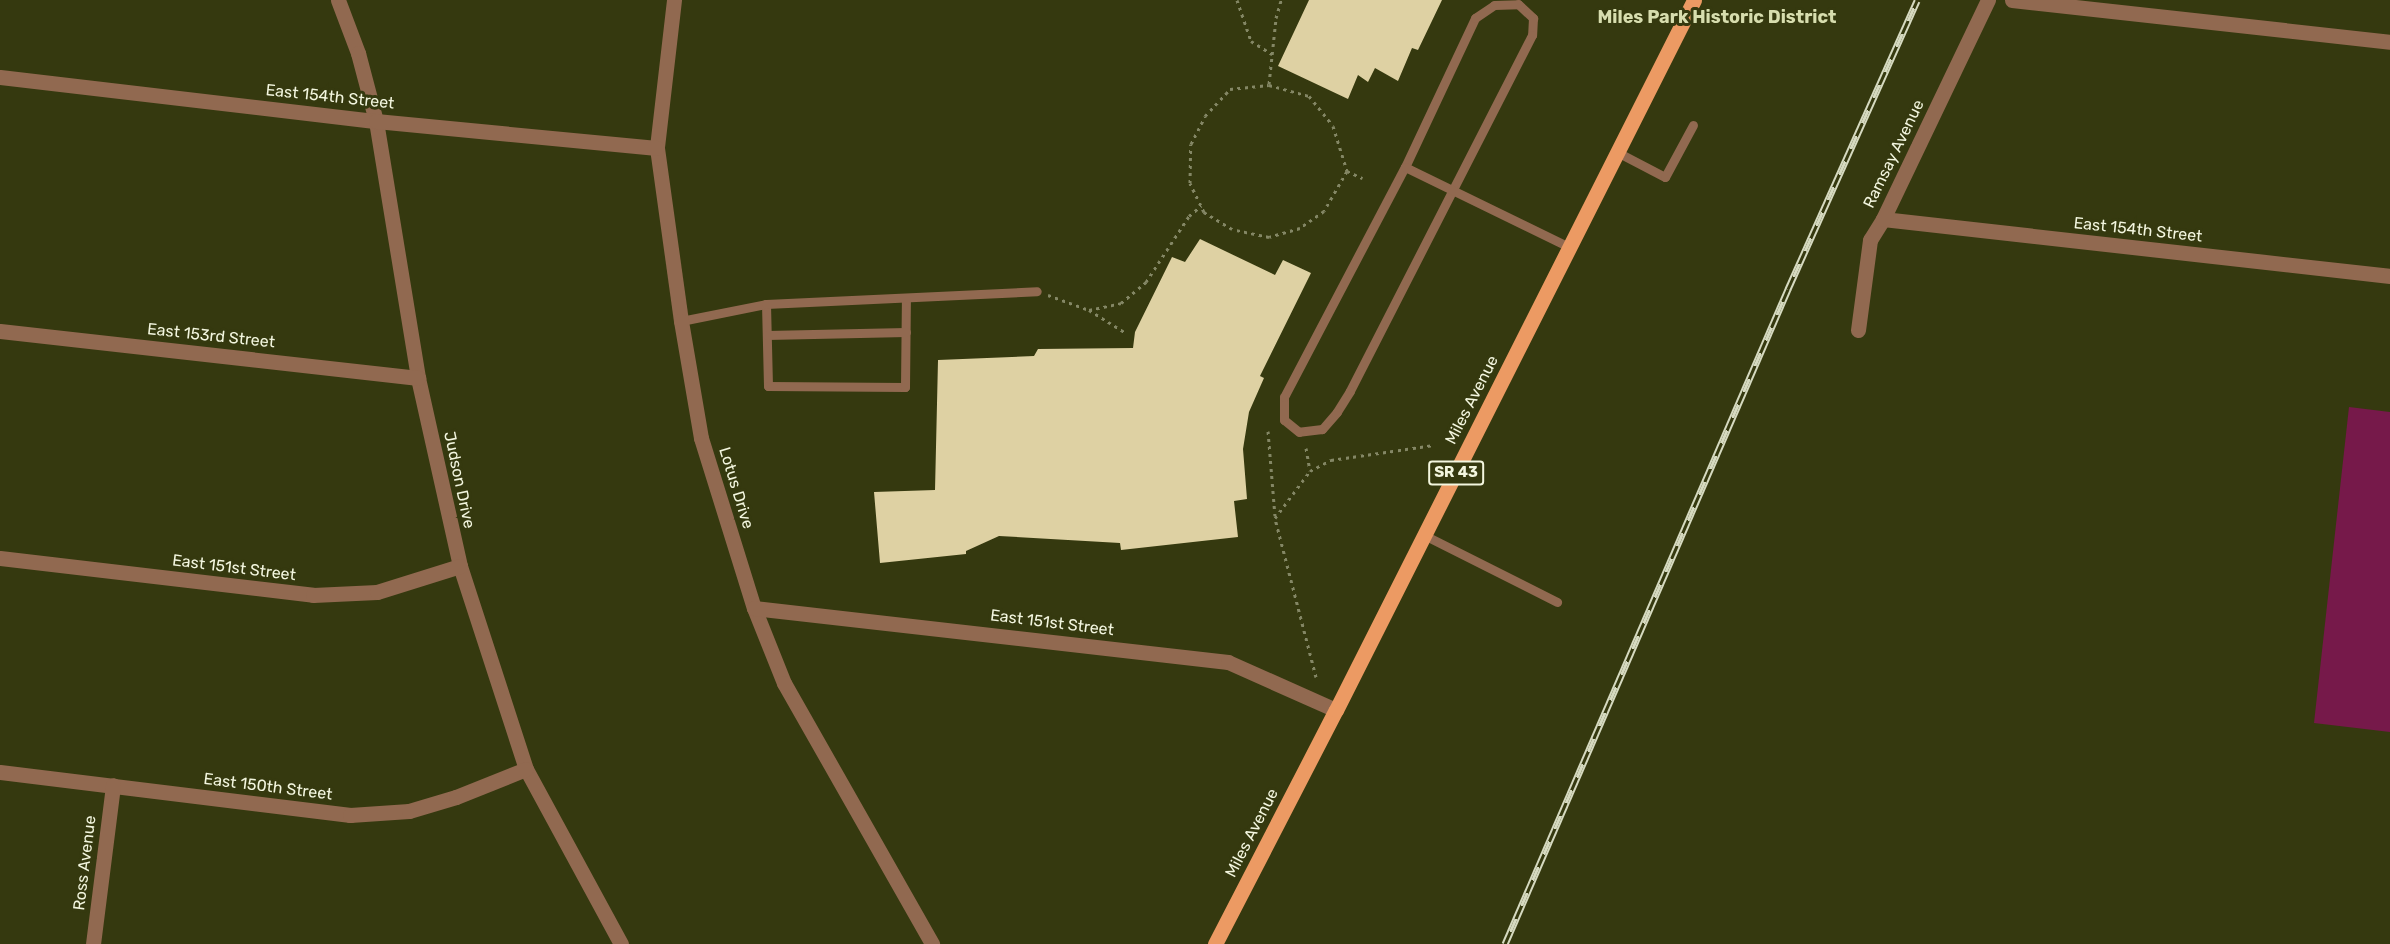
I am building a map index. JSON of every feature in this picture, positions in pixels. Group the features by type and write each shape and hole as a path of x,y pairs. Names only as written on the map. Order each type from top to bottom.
{"main road":[{"name":"Miles Avenue","path":"1215,944 1336,710 1694,0"}],"street":[{"name":"Judson Drive","path":"338,0 358,53 376,120 418,378 460,566 526,769 621,944"},
{"name":"Lotus Drive","path":"674,0 657,148 681,321 701,438 754,608 784,683 932,944"},
{"name":"Ramsay Avenue","path":"1858,330 1870,240 1883,219 1988,0"},
{"path":"2012,0 2390,42"},
{"name":"East 154th Street","path":"0,77 376,120 657,148"},
{"name":"East 154th Street","path":"1883,219 2390,276"},
{"name":"East 153rd Street","path":"0,330 418,378"},
{"name":"East 151st Street","path":"0,558 313,595 377,592 460,566"},
{"name":"East 151st Street","path":"754,608 1228,662 1336,710"},
{"name":"East 150th Street","path":"0,772 350,815 409,811 456,797 526,769"},
{"name":"Ross Avenue","path":"93,944 113,785"}],"lane":[{"path":"1494,4 1518,4 1533,18 1532,35 1337,412 1322,429 1299,432 1284,420 1284,397 1405,166 1475,18 1494,4"},
{"path":"1617,152 1665,177 1693,125"},
{"path":"1405,166 1569,247"},
{"path":"681,321 766,304 1037,291"},
{"path":"766,304 768,386 905,387 906,298"},
{"path":"767,335 906,332"},
{"path":"1424,535 1557,602"}],"path":[{"path":"1243,0 1237,0 1251,41 1272,54"},
{"path":"1269,85 1276,18 1281,0"},
{"path":"1269,85 1309,96 1333,126 1347,171 1324,211 1300,228 1269,237 1232,229 1204,212 1190,183 1191,144 1205,116 1230,89 1269,85"},
{"path":"1347,171 1362,178"},
{"path":"1089,310 1121,303 1146,282 1189,216 1201,206"},
{"path":"1037,291 1089,310 1126,333"},
{"path":"1268,431 1275,518 1316,677"},
{"path":"1275,518 1310,471 1331,460 1434,445"},
{"path":"1306,448 1310,471"}],"shaded area":[{"path":"2349,407 2390,412 2390,732 2314,723"}],"building":[{"path":"1309,0 1442,0 1418,50 1412,48 1398,81 1375,68 1368,82 1358,75 1348,99 1278,66"},
{"path":"1200,239 1275,275 1283,260 1311,273 1260,376 1264,378 1249,412 1243,449 1247,499 1234,501 1238,537 1121,550 1120,543 999,536 966,551 966,554 880,563 874,492 935,490 938,360 1034,356 1038,349 1133,348 1135,332 1172,257 1185,262"}],"railway":[{"path":"1505,944 1788,289 1917,0"}],"district":[{"name":"Miles Park Historic District","path":"1717,17"}]}
